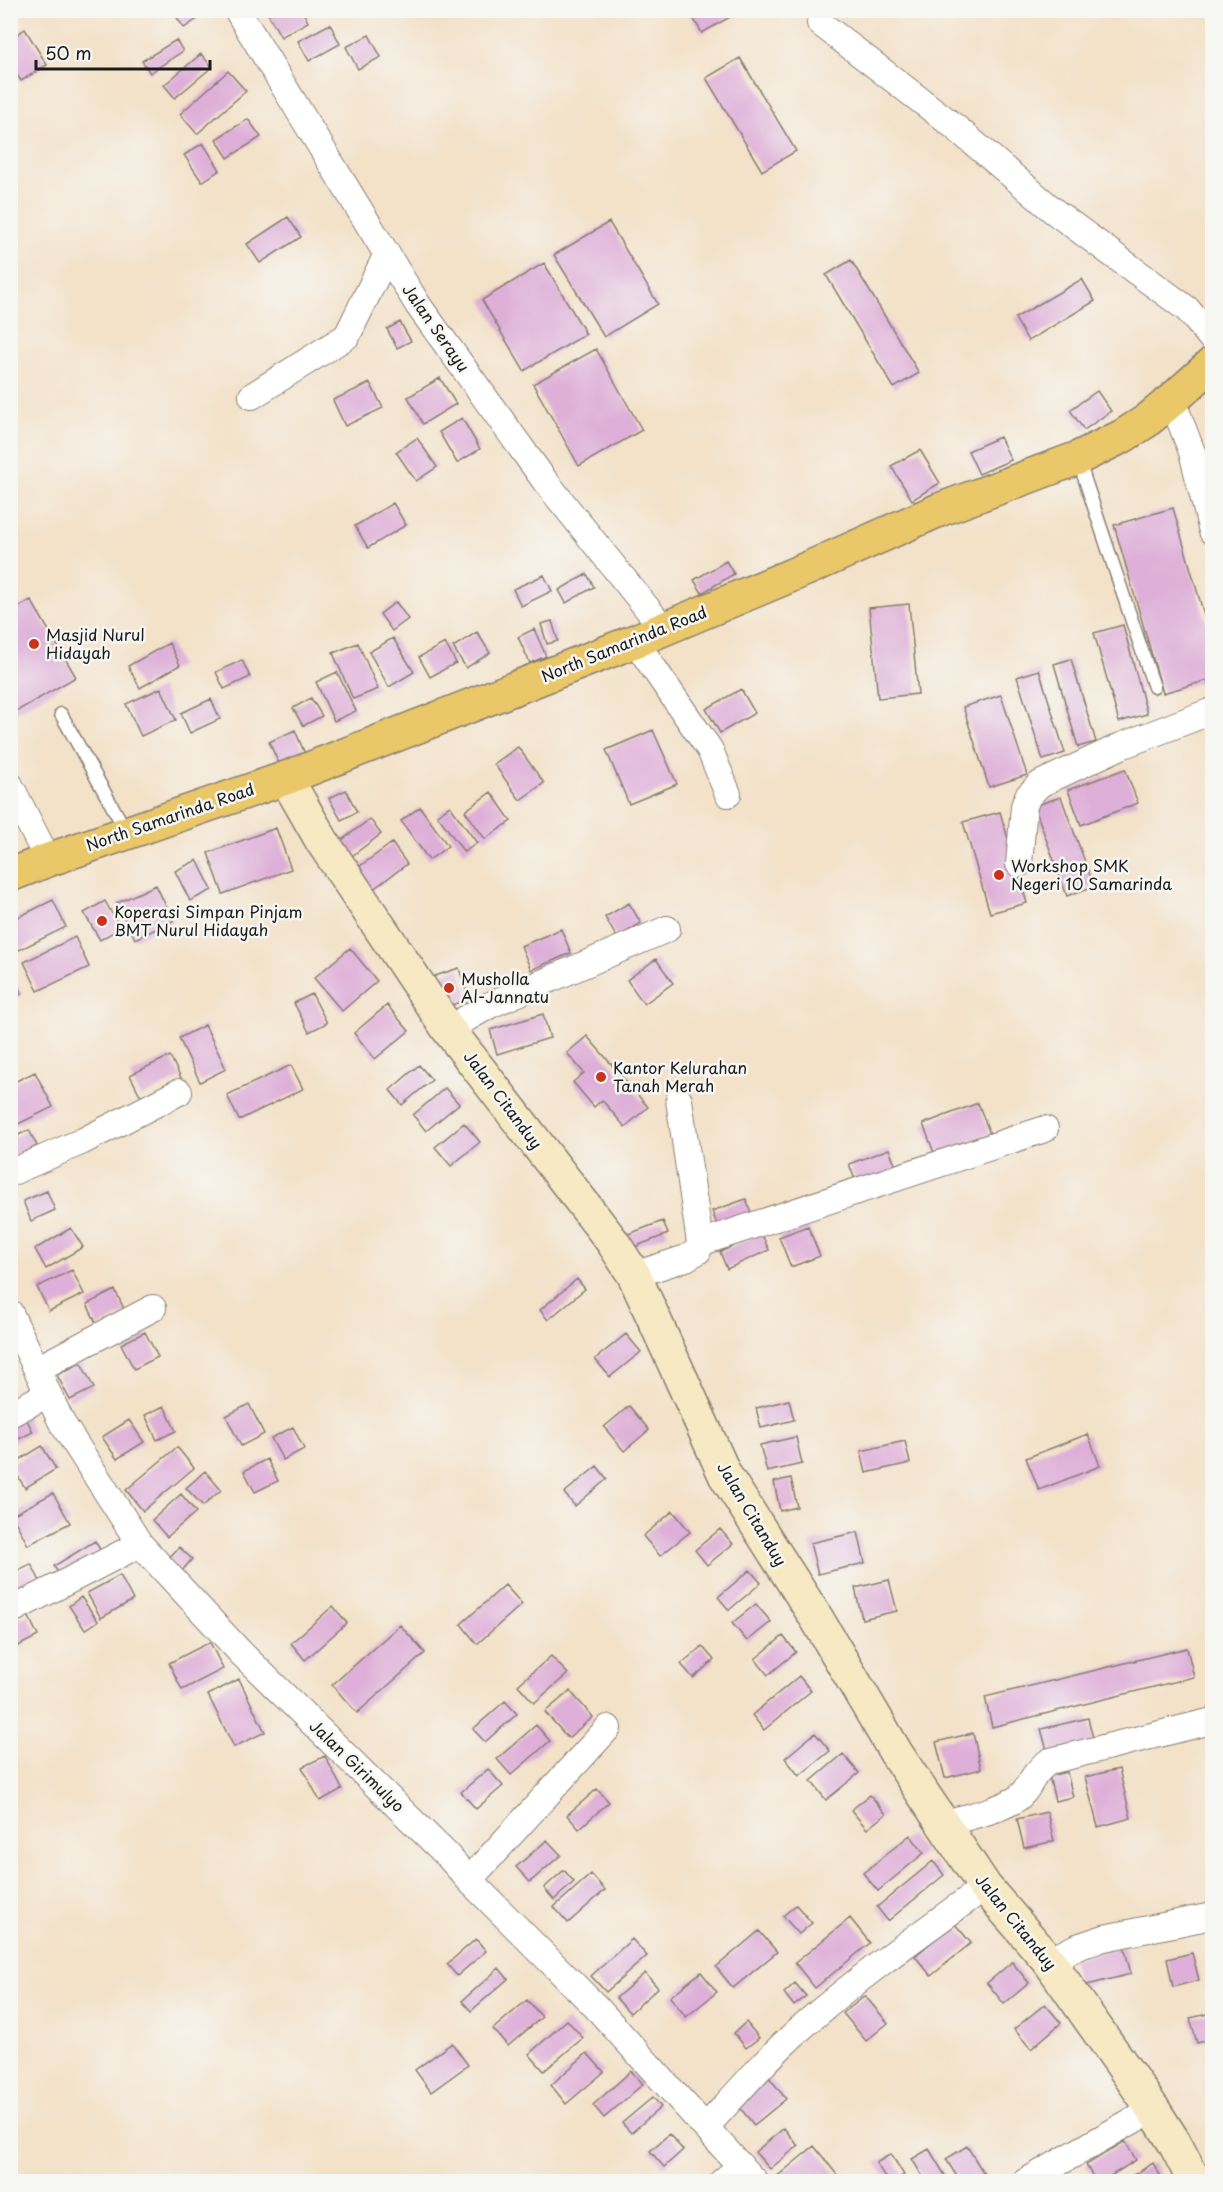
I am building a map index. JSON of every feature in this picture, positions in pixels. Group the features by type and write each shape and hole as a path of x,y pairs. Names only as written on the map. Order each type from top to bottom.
{"highway":[{"name":"North Samarinda Road","path":"10,875 286,778 649,634 811,567 939,510 1078,458 1123,436 1173,400 1212,364"}],"street":[{"name":"Jalan Serayu","path":"237,10 418,306 545,481 649,634 710,750 729,794"},
{"path":"820,23 955,127 1055,213 1187,309 1212,339"},
{"path":"252,396 348,336 387,254"},
{"path":"1173,400 1192,452 1212,531"},
{"path":"1019,864 1024,806 1028,796 1040,784 1122,746 1212,711"},
{"name":"Jalan Citanduy","path":"286,778 322,840 448,1029 612,1241 634,1275 725,1476 818,1619 896,1753 985,1887 1049,1961 1153,2109 1195,2181"},
{"path":"10,785 48,860"},
{"path":"448,1029 490,1005 667,929"},
{"path":"10,1173 82,1141 179,1092"},
{"path":"634,1275 694,1255 698,1251 700,1243 679,1100"},
{"path":"700,1243 1045,1129"},
{"path":"37,1369 153,1308"},
{"name":"Jalan Girimulyo","path":"10,1313 62,1423 140,1544 241,1653 446,1854 596,2007 706,2127 739,2176"},
{"path":"10,1414 48,1394"},
{"path":"10,1611 140,1544"},
{"path":"942,1824 1016,1799 1027,1788 1040,1768 1050,1761 1212,1721"},
{"path":"469,1880 608,1728"},
{"path":"706,2127 762,2065 801,2028 880,1963 985,1887"},
{"path":"1049,1961 1104,1938 1212,1916"},
{"path":"1025,2181 1153,2109"}],"lane":[{"path":"1078,458 1154,687"},
{"path":"61,714 127,832"}],"building":[{"path":"172,10 200,10 203,15 184,28"},
{"path":"274,10 302,10 308,22 281,37 268,14"},
{"path":"688,10 726,10 730,17 702,33"},
{"path":"330,24 340,44 309,61 298,41"},
{"path":"25,29 47,65 21,81 10,65 10,39"},
{"path":"369,35 381,57 358,69 346,47"},
{"path":"176,40 183,51 150,73 142,61"},
{"path":"201,54 212,67 175,98 164,85"},
{"path":"740,58 796,151 762,171 706,78"},
{"path":"228,71 246,91 197,134 180,114"},
{"path":"248,119 261,137 228,158 216,139"},
{"path":"203,143 220,170 202,182 184,155"},
{"path":"288,217 301,237 260,263 247,244"},
{"path":"609,222 658,304 604,337 554,255"},
{"path":"851,260 919,373 894,388 826,275"},
{"path":"544,263 586,334 524,371 482,300"},
{"path":"1082,279 1095,301 1028,341 1015,318"},
{"path":"400,322 411,341 397,348 387,329"},
{"path":"596,349 642,430 579,466 533,384"},
{"path":"440,378 456,404 423,424 408,397"},
{"path":"370,383 383,408 345,426 333,400"},
{"path":"1097,391 1111,411 1084,430 1070,410"},
{"path":"462,418 480,449 457,463 439,432"},
{"path":"1000,437 1011,460 979,474 968,451"},
{"path":"417,438 437,467 416,481 396,452"},
{"path":"920,450 940,483 912,500 891,466"},
{"path":"393,503 406,525 368,548 355,526"},
{"path":"1173,508 1212,642 1212,679 1163,693 1114,525"},
{"path":"726,561 734,574 702,593 694,580"},
{"path":"587,574 594,587 566,603 559,590"},
{"path":"544,575 552,591 521,606 513,589"},
{"name":"Masjid Nurul Hidayah","path":"31,600 76,677 10,715 10,612"},
{"path":"396,602 408,619 392,631 380,614"},
{"path":"909,604 918,694 878,698 869,608"},
{"path":"552,621 558,641 547,644 541,624"},
{"path":"1123,625 1147,714 1119,722 1094,633"},
{"path":"534,629 546,656 530,663 518,637"},
{"path":"477,632 490,653 466,668 453,647"},
{"path":"393,638 414,672 389,687 369,652"},
{"path":"169,643 180,665 140,688 128,666"},
{"path":"358,643 378,689 353,699 333,653"},
{"path":"445,643 456,663 430,677 419,657"},
{"path":"1071,659 1096,742 1078,747 1054,664"},
{"path":"242,660 250,677 224,689 216,672"},
{"path":"1039,670 1065,753 1043,760 1017,677"},
{"path":"337,672 356,711 334,721 316,682"},
{"path":"161,688 176,720 141,736 126,704"},
{"path":"741,689 755,713 720,733 706,709"},
{"path":"1001,695 1027,775 989,787 963,707"},
{"path":"311,698 322,716 303,726 293,708"},
{"path":"211,699 220,719 190,733 181,713"},
{"path":"295,730 305,754 280,766 269,742"},
{"path":"653,730 677,784 629,804 606,750"},
{"path":"518,747 544,783 520,800 494,764"},
{"name":"Workshop SMK Negeri 10 Samarinda","path":"1125,769 1138,803 1081,825 1068,790"},
{"path":"346,790 357,812 341,820 329,798"},
{"path":"491,792 511,821 485,839 465,811"},
{"name":"Workshop SMK Negeri 10 Samarinda","path":"1061,797 1094,886 1067,896 1034,806"},
{"path":"450,806 477,843 464,852 437,815"},
{"path":"420,807 448,846 429,860 401,821"},
{"name":"Workshop SMK Negeri 10 Samarinda","path":"1000,812 1027,903 990,913 963,822"},
{"path":"370,819 381,834 349,858 338,843"},
{"path":"276,828 291,869 223,894 208,853"},
{"path":"392,843 407,864 372,890 356,869"},
{"path":"197,860 212,890 190,901 175,871"},
{"path":"156,885 173,921 135,939 117,903"},
{"path":"53,900 66,927 17,951 10,938 10,921"},
{"name":"Koperasi Simpan Pinjam BMT Nurul Hidayah","path":"105,901 120,928 100,940 84,913"},
{"path":"629,903 641,923 617,938 605,917"},
{"path":"561,929 571,953 531,970 521,946"},
{"path":"75,937 89,967 38,991 24,962"},
{"path":"350,948 377,981 342,1011 314,978"},
{"path":"656,959 673,983 644,1004 627,980"},
{"name":"Musholla Al-Jannatu","path":"459,968 469,999 440,1009 429,978"},
{"path":"10,972 22,994 10,1000"},
{"path":"312,994 327,1023 309,1032 294,1003"},
{"path":"387,1005 409,1031 375,1059 354,1033"},
{"path":"543,1014 550,1038 497,1054 490,1030"},
{"path":"205,1025 226,1069 200,1082 179,1038"},
{"name":"Kantor Kelurahan Tanah Merah","path":"587,1036 648,1107 625,1127 602,1100 594,1107 573,1082 584,1073 567,1053"},
{"path":"170,1056 181,1078 141,1097 130,1075"},
{"path":"291,1065 303,1089 239,1120 227,1095"},
{"path":"419,1065 432,1080 402,1105 390,1090"},
{"path":"35,1072 53,1107 10,1128 10,1084"},
{"path":"445,1088 459,1104 426,1131 413,1115"},
{"path":"978,1103 990,1134 935,1155 923,1124"},
{"path":"464,1123 480,1142 451,1166 435,1147"},
{"path":"29,1130 37,1146 10,1160 10,1139"},
{"path":"889,1149 897,1169 857,1185 849,1164"},
{"path":"47,1191 55,1210 31,1221 23,1201"},
{"path":"746,1199 753,1218 719,1230 712,1211"},
{"path":"663,1221 668,1234 631,1248 626,1235"},
{"path":"808,1226 820,1256 791,1267 779,1237"},
{"path":"71,1228 83,1247 46,1269 35,1249"},
{"path":"761,1233 769,1250 727,1269 720,1252"},
{"path":"72,1270 84,1294 49,1311 37,1287"},
{"path":"577,1279 585,1289 548,1320 540,1310"},
{"path":"115,1290 126,1313 98,1327 87,1304"},
{"path":"145,1332 158,1357 134,1369 121,1344"},
{"path":"626,1334 641,1352 610,1377 595,1359"},
{"path":"81,1363 94,1388 70,1400 57,1375"},
{"path":"789,1400 794,1420 761,1428 756,1408"},
{"path":"249,1404 264,1434 241,1446 226,1416"},
{"path":"164,1406 176,1431 157,1440 145,1415"},
{"path":"629,1406 649,1430 624,1451 604,1427"},
{"path":"25,1416 33,1432 10,1443 10,1423"},
{"path":"129,1420 144,1442 117,1459 102,1437"},
{"path":"293,1427 304,1449 283,1460 271,1438"},
{"path":"1088,1434 1100,1466 1039,1490 1026,1458"},
{"path":"796,1437 802,1464 767,1472 760,1445"},
{"path":"905,1441 910,1463 866,1473 861,1451"},
{"path":"42,1446 56,1469 25,1488 11,1465"},
{"path":"177,1447 194,1468 143,1511 126,1490"},
{"path":"267,1459 278,1481 255,1492 244,1471"},
{"path":"597,1466 607,1479 575,1506 564,1493"},
{"path":"205,1471 221,1490 203,1506 186,1488"},
{"path":"791,1478 797,1507 780,1511 774,1482"},
{"path":"53,1493 70,1523 28,1545 12,1515"},
{"path":"181,1494 196,1512 167,1537 152,1520"},
{"path":"673,1511 690,1532 660,1556 643,1536"},
{"path":"720,1529 733,1544 707,1565 695,1550"},
{"path":"858,1532 865,1563 818,1574 810,1543"},
{"path":"95,1541 109,1565 68,1589 54,1566"},
{"path":"179,1547 192,1559 181,1572 167,1560"},
{"path":"31,1564 47,1594 10,1603 10,1574"},
{"path":"750,1570 761,1583 729,1610 718,1597"},
{"path":"120,1575 133,1600 101,1618 87,1593"},
{"path":"889,1580 897,1611 862,1619 855,1588"},
{"path":"505,1585 522,1604 477,1644 461,1624"},
{"path":"81,1597 98,1621 85,1630 69,1606"},
{"path":"756,1604 771,1622 747,1641 732,1623"},
{"path":"333,1606 347,1623 305,1660 291,1643"},
{"path":"28,1615 38,1636 10,1650 10,1624"},
{"path":"400,1625 425,1653 357,1713 332,1685"},
{"path":"783,1636 796,1652 768,1675 755,1659"},
{"path":"210,1642 223,1669 182,1690 169,1663"},
{"path":"702,1646 714,1660 693,1678 681,1664"},
{"path":"1187,1648 1194,1677 992,1727 985,1697"},
{"path":"551,1656 568,1674 534,1703 518,1685"},
{"path":"799,1676 811,1691 764,1730 752,1715"},
{"path":"239,1679 265,1732 234,1747 208,1695"},
{"path":"570,1691 593,1717 568,1738 545,1712"},
{"path":"505,1701 517,1714 485,1742 473,1729"},
{"path":"1088,1718 1094,1742 1048,1754 1041,1729"},
{"path":"536,1725 550,1741 511,1775 497,1759"},
{"path":"815,1733 830,1751 799,1776 785,1758"},
{"path":"973,1733 981,1769 945,1778 936,1742"},
{"path":"843,1754 859,1773 826,1800 811,1781"},
{"path":"325,1756 342,1789 320,1801 302,1767"},
{"path":"488,1769 503,1786 476,1809 461,1792"},
{"path":"1119,1769 1131,1818 1098,1827 1085,1777"},
{"path":"1067,1772 1073,1797 1055,1801 1049,1776"},
{"path":"597,1789 609,1802 579,1829 567,1815"},
{"path":"870,1795 886,1814 867,1829 851,1810"},
{"path":"1047,1812 1054,1841 1024,1848 1017,1819"},
{"path":"910,1835 924,1853 878,1891 863,1873"},
{"path":"547,1840 561,1855 530,1882 516,1867"},
{"path":"933,1861 944,1875 888,1921 877,1907"},
{"path":"564,1870 574,1882 554,1900 544,1888"},
{"path":"591,1874 605,1890 568,1923 554,1907"},
{"path":"796,1905 812,1923 799,1934 783,1916"},
{"path":"850,1918 870,1943 815,1988 795,1963"},
{"path":"954,1923 971,1943 931,1976 915,1956"},
{"path":"759,1931 777,1952 733,1988 716,1967"},
{"path":"476,1939 486,1951 457,1976 447,1964"},
{"path":"632,1939 647,1956 606,1992 591,1976"},
{"path":"1124,1946 1131,1974 1079,1987 1072,1959"},
{"path":"1192,1953 1199,1980 1173,1987 1167,1959"},
{"path":"1012,1962 1029,1983 1004,2004 987,1983"},
{"path":"499,1968 508,1979 471,2011 462,2001"},
{"path":"701,1972 717,1992 686,2017 670,1997"},
{"path":"645,1973 658,1988 630,2013 616,1998"},
{"path":"795,1983 806,1996 794,2006 784,1993"},
{"path":"865,1996 888,2023 866,2041 843,2013"},
{"path":"527,2000 542,2017 508,2046 493,2029"},
{"path":"1045,2004 1061,2023 1031,2049 1014,2029"},
{"path":"1212,2013 1212,2039 1197,2043 1190,2018"},
{"path":"567,2020 583,2038 544,2071 529,2054"},
{"path":"746,2022 759,2038 746,2048 734,2033"},
{"path":"452,2043 468,2065 431,2092 415,2070"},
{"path":"587,2053 604,2072 566,2104 551,2085"},
{"path":"631,2071 643,2084 604,2118 593,2105"},
{"path":"768,2076 786,2099 754,2125 736,2103"},
{"path":"653,2097 661,2107 631,2133 622,2123"},
{"path":"784,2128 798,2146 770,2169 755,2152"},
{"path":"669,2134 683,2150 664,2167 650,2151"},
{"path":"1125,2141 1136,2160 1101,2182 1096,2182 1086,2165"},
{"path":"814,2146 838,2176 831,2182 778,2182 775,2178"},
{"path":"967,2146 986,2177 978,2182 960,2182 946,2159"},
{"path":"929,2149 949,2182 926,2182 912,2159"},
{"path":"891,2154 904,2175 893,2182 888,2182 876,2163"},
{"path":"1153,2163 1164,2182 1122,2182"}],"place":[{"name":"Masjid Nurul Hidayah","path":"34,644"},
{"name":"Workshop SMK Negeri 10 Samarinda","path":"999,875"},
{"name":"Koperasi Simpan Pinjam BMT Nurul Hidayah","path":"102,921"},
{"name":"Musholla Al-Jannatu","path":"449,988"},
{"name":"Kantor Kelurahan Tanah Merah","path":"601,1077"}]}
